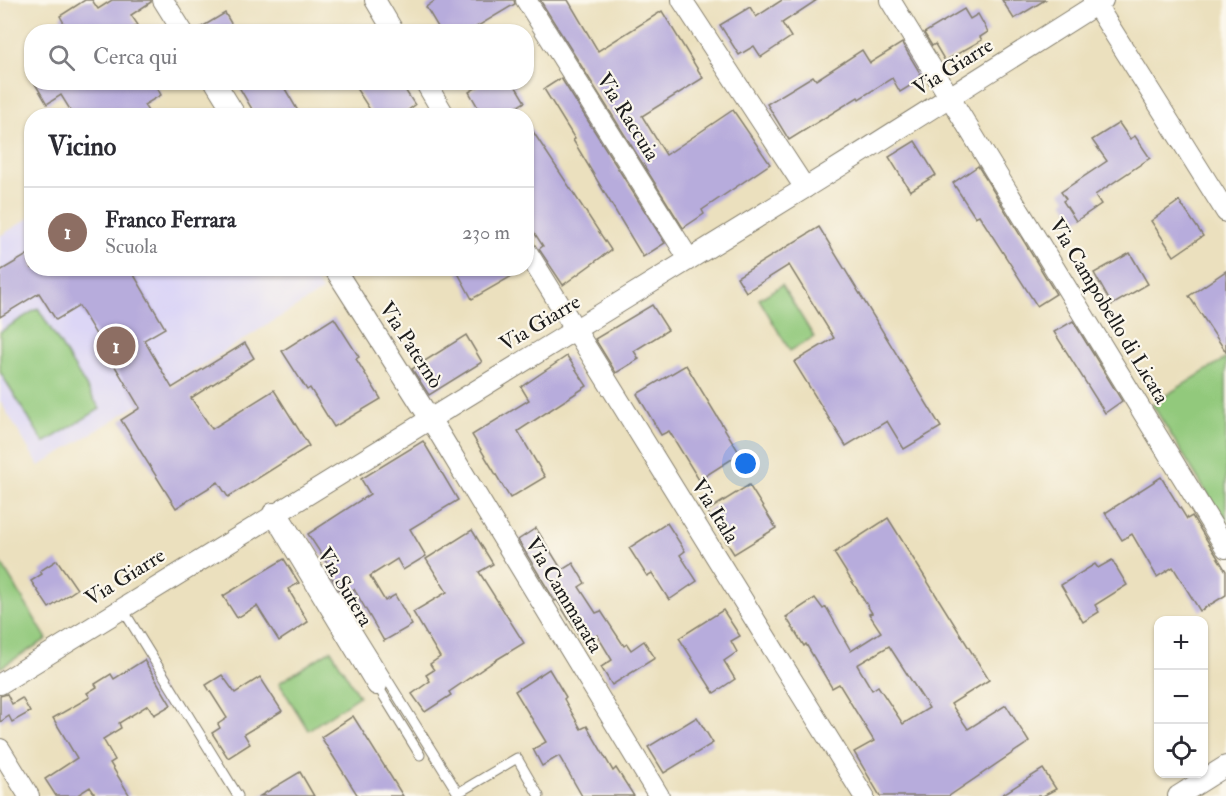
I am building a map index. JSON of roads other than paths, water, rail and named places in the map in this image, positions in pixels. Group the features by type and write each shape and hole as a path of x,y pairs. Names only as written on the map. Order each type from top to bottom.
{"street":[{"path":"163,0 178,24"},
{"path":"375,0 389,24"},
{"name":"Via Raccuia","path":"526,0 689,259"},
{"path":"682,0 805,188"},
{"name":"Via Campobello di Licata","path":"890,0 1226,548"},
{"path":"1098,2 1226,212"},
{"name":"Via Giarre","path":"0,684 277,511 950,98 1098,2"},
{"path":"220,90 231,108"},
{"path":"430,90 440,108"},
{"name":"Via Itala","path":"534,263 864,796"},
{"name":"Via Paternò","path":"339,276 429,418"},
{"name":"Via Cammarata","path":"429,418 659,796"},
{"name":"Via Sutera","path":"277,511 377,685"},
{"path":"0,749 29,796"},
{"path":"1181,795 1226,766"}],"lane":[{"path":"277,511 458,793 517,758 539,796"},
{"path":"122,608 238,796"},
{"path":"377,685 420,756"}],"place":[{"name":"Franco Ferrara","path":"116,346"}]}
